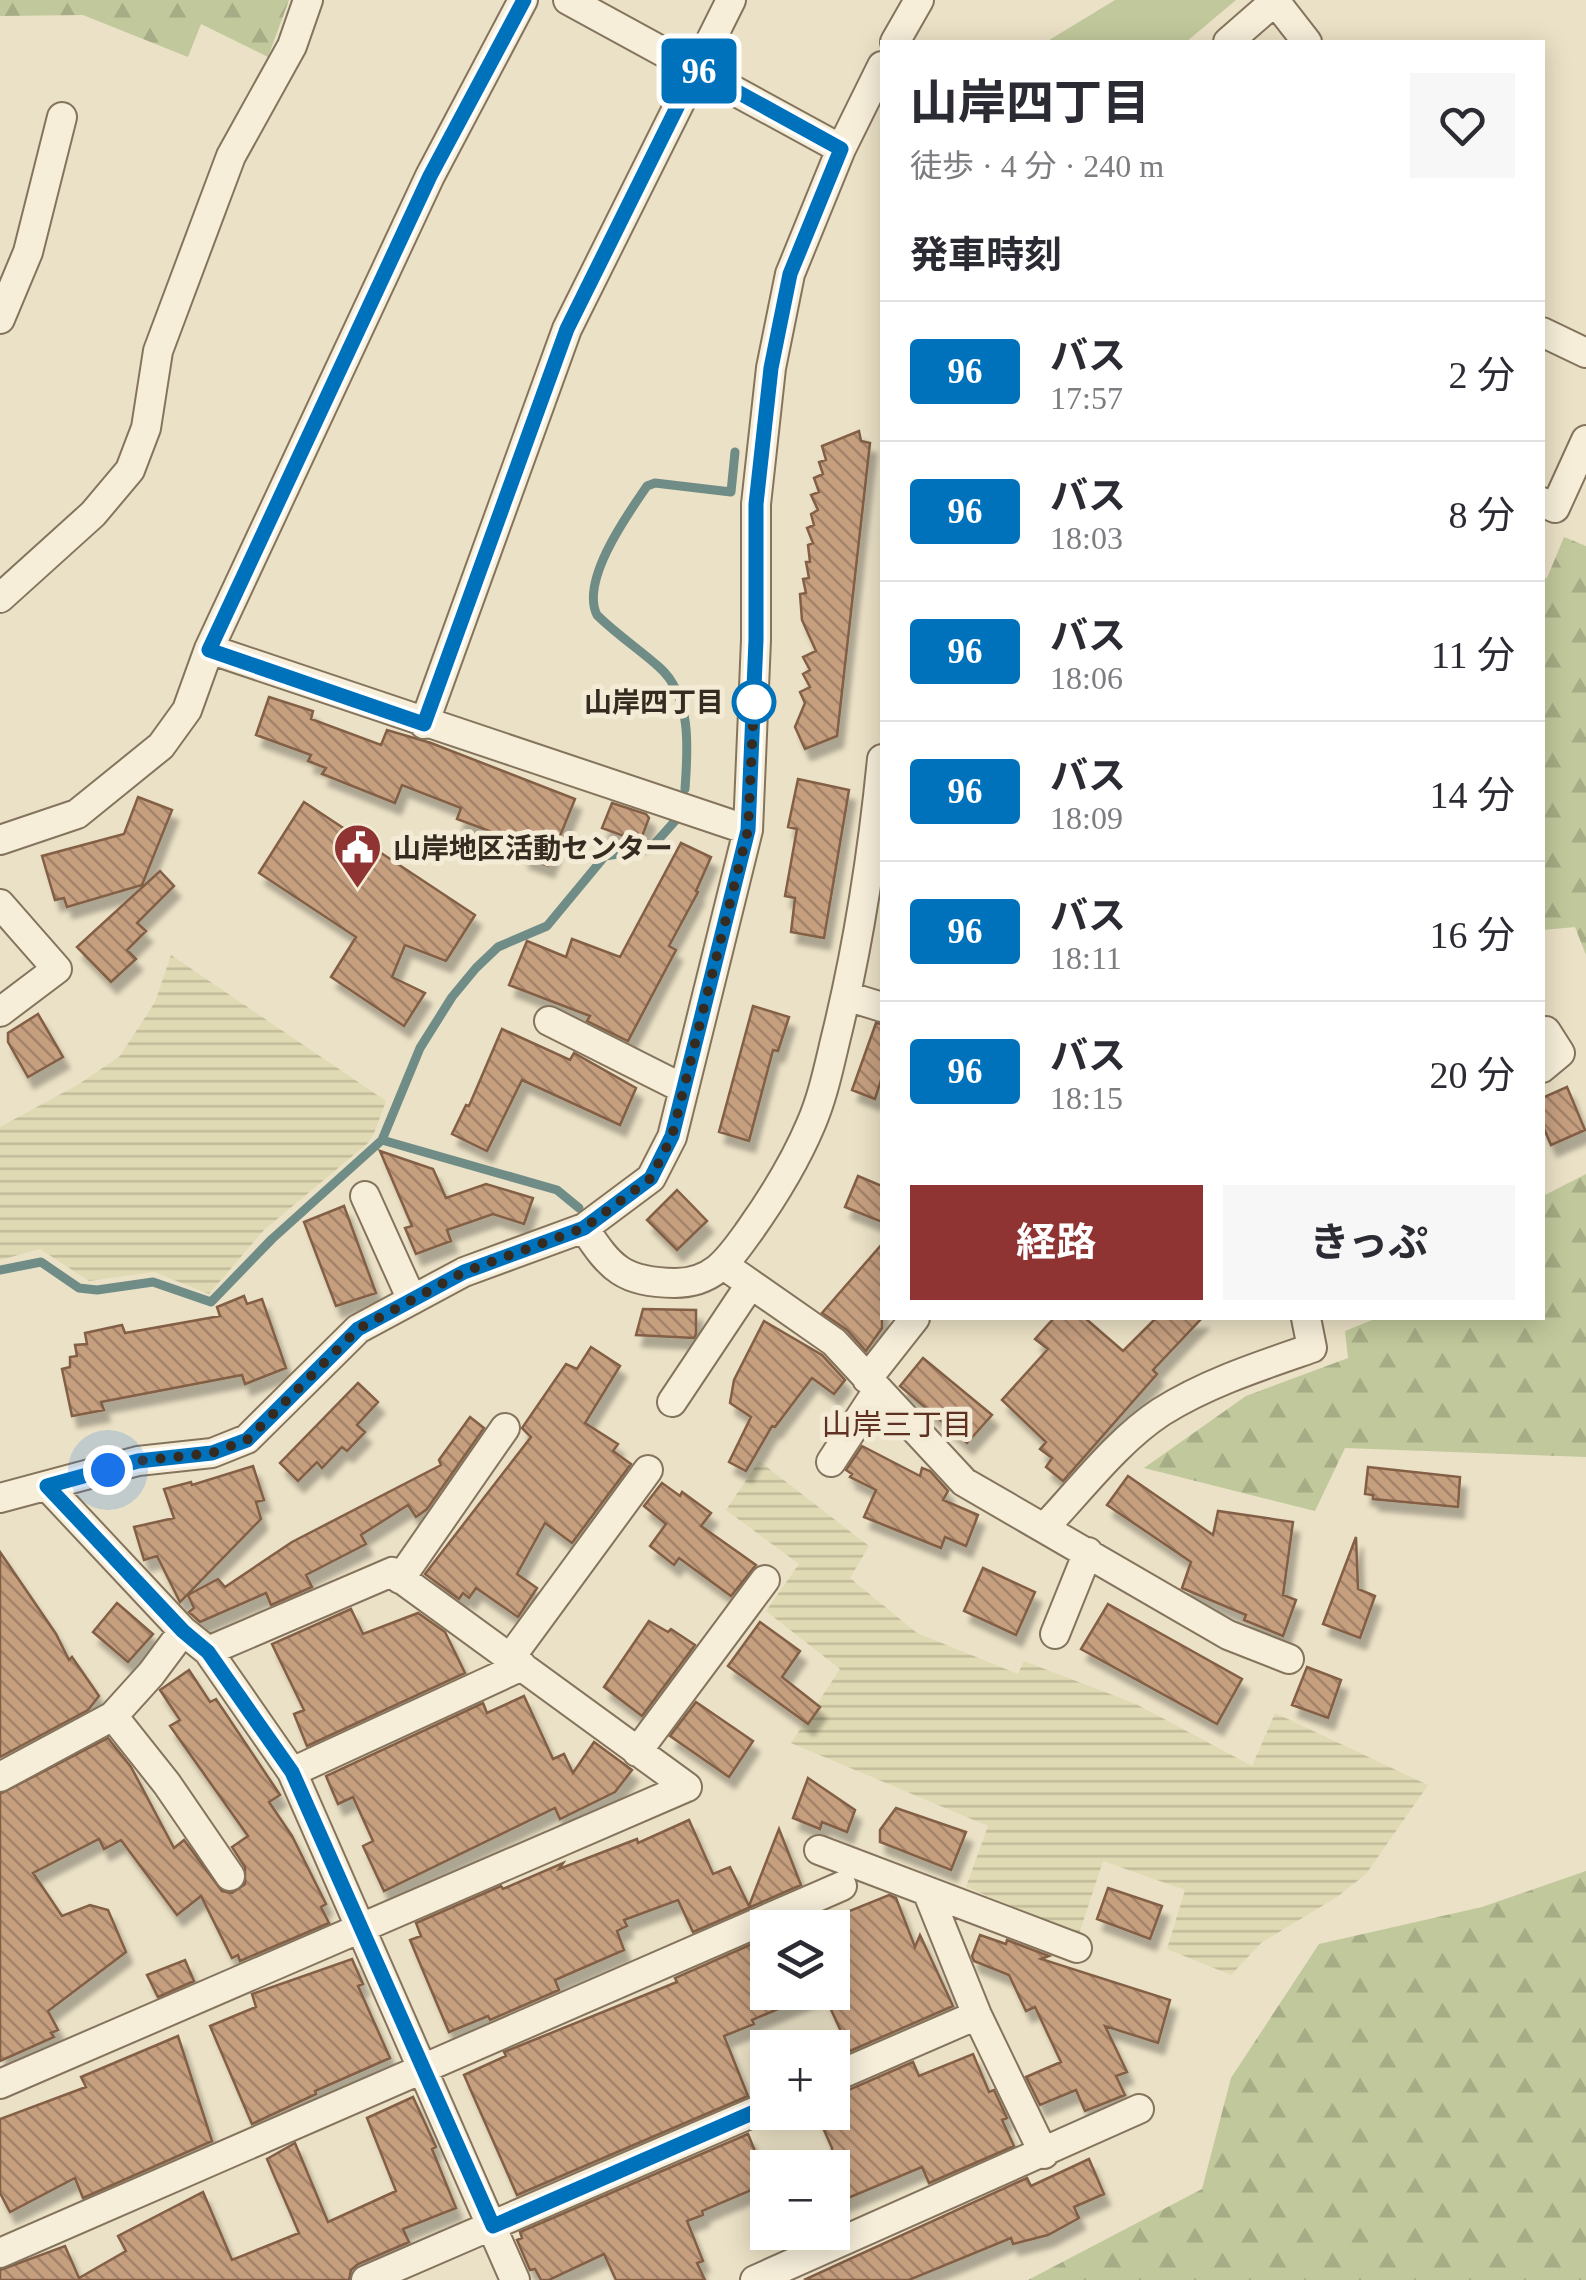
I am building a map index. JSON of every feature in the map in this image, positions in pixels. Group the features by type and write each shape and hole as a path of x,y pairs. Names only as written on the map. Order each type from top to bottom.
{"street":[{"path":"0,598 92,514 130,470 146,428 158,351 230,156 292,46 308,0"},
{"path":"0,840 78,814 161,746 187,710 209,650 430,176 524,0"},
{"path":"568,0 841,149"},
{"path":"424,724 567,329 731,0"},
{"path":"896,40 919,0"},
{"path":"1230,40 1275,1 1305,40"},
{"path":"0,1498 138,1461 212,1453 247,1440 358,1329 464,1272 584,1228 651,1178 672,1136 748,830 756,640 756,504 771,368 790,274 841,149 880,70"},
{"path":"0,320 28,252 62,116"},
{"path":"1545,333 1586,353"},
{"path":"1545,503 1555,508 1586,440"},
{"path":"209,650 748,830"},
{"path":"584,1228 608,1263 625,1276 648,1282 702,1280 725,1266 775,1195 812,1122 846,996 880,779"},
{"path":"0,904 57,970 0,1012"},
{"path":"846,996 880,1005"},
{"path":"549,1021 684,1089"},
{"path":"1545,1031 1560,1053 1545,1066"},
{"path":"365,1196 412,1300"},
{"path":"725,1266 834,1342 964,1482 1150,1592 1228,1634 1290,1659"},
{"path":"672,1402 750,1284"},
{"path":"831,1462 872,1384 915,1320"},
{"path":"1044,1527 1116,1451 1160,1413 1237,1374 1312,1348 1306,1320"},
{"path":"400,1579 505,1428"},
{"path":"292,1772 516,1662 648,1470"},
{"path":"47,1486 183,1631 208,1652 292,1772 515,2280"},
{"path":"1056,1634 1088,1552"},
{"path":"0,2084 687,1787 392,1572 208,1652"},
{"path":"637,1752 765,1580"},
{"path":"0,1778 113,1716 183,1631"},
{"path":"113,1716 168,1784 230,1876"},
{"path":"819,1850 1077,1948"},
{"path":"0,2254 842,1886"},
{"path":"927,1891 977,2015 1044,2154"},
{"path":"850,2070 977,2015"},
{"path":"756,2280 1139,2110"},
{"path":"366,2280 750,2114"}],"shaded area":[{"path":"171,955 386,1101 375,1131 368,1143 264,1230 209,1294 154,1272 89,1281 40,1249 0,1260 0,1127 79,1084 120,1056 155,1002"},
{"path":"759,1461 869,1546 850,1578 917,1633 1018,1674 1024,1661 1136,1704 1252,1766 1275,1713 1428,1785 1366,1874 1337,1897 1261,1943 1231,1975 1167,1949 1185,1890 1103,1861 1079,1934 966,1887 988,1826 791,1743 840,1669 766,1611 799,1564 726,1510"}],"green space":[{"path":"0,0 289,0 268,57 201,24 188,57 83,15 0,16"},
{"path":"1115,0 1236,0 1188,40 1049,40"},
{"path":"1564,537 1586,546 1586,955 1575,927 1545,930 1547,578"},
{"path":"1586,1174 1586,1457 1345,1448 1315,1511 1144,1468 1246,1396 1348,1358 1345,1331 1372,1320 1545,1320 1545,1195"},
{"path":"1586,1871 1586,2280 1028,2280 1202,2189 1231,2078 1319,1944 1482,1907"}],"building":[{"path":"859,431 861,441 870,443 837,736 805,749 795,727 805,703 800,692 810,687 803,674 810,670 803,657 816,651 802,620 800,594 806,593 803,579 809,578 806,562 810,562 808,545 813,543 807,528 814,525 811,514 818,510 811,495 819,492 814,478 823,474 819,462 826,460 822,446"},
{"path":"269,697 313,711 311,719 381,745 387,730 575,799 548,866 523,857 525,851 514,846 516,841 457,819 461,808 402,785 395,803 322,774 326,768 308,761 311,755 256,735"},
{"path":"798,779 849,790 824,938 791,932 795,898 785,896 797,829 788,827"},
{"path":"138,797 172,810 142,885 67,907 64,898 55,900 42,856 124,834"},
{"path":"304,802 475,915 446,961 405,945 392,977 425,993 404,1026 331,977 356,937 259,873"},
{"path":"612,803 649,818 640,842 602,828"},
{"path":"681,843 711,857 698,892 669,946 676,950 628,1041 587,1021 590,1016 509,985 527,941 566,957 572,939 620,957"},
{"path":"160,871 174,886 137,923 146,931 127,950 136,959 111,982 77,947"},
{"path":"753,1006 789,1017 778,1051 773,1050 749,1141 719,1132"},
{"path":"38,1014 63,1057 28,1077 8,1042 8,1033"},
{"path":"876,1023 880,1024 880,1083 875,1099 852,1090"},
{"path":"502,1029 570,1060 574,1053 636,1088 620,1125 522,1080 487,1151 452,1134 466,1105 469,1106"},
{"path":"1567,1087 1585,1130 1551,1145 1545,1131 1545,1097"},
{"path":"380,1151 433,1169 446,1198 486,1184 533,1198 524,1224 493,1214 447,1230 451,1241 416,1254 405,1228 412,1226"},
{"path":"858,1176 880,1185 880,1221 845,1207"},
{"path":"677,1190 707,1221 677,1250 647,1220"},
{"path":"344,1206 376,1293 336,1306 304,1222"},
{"path":"880,1246 882,1328 866,1351 847,1330 822,1313"},
{"path":"244,1296 247,1304 262,1299 286,1368 245,1384 242,1375 101,1402 104,1410 72,1416 62,1369 70,1367 70,1357 77,1356 75,1345 87,1344 85,1333 122,1325 125,1333 220,1316 217,1307"},
{"path":"643,1309 696,1310 694,1338 636,1335"},
{"path":"1052,1320 1087,1320 1123,1351 1154,1320 1200,1320 1153,1370 1157,1374 1063,1481 1046,1467 1052,1458 1040,1449 1046,1442 1002,1400 1048,1349 1035,1339"},
{"path":"764,1321 822,1355 845,1380 834,1394 812,1378 772,1426 746,1471 729,1462 751,1417 730,1403 734,1380"},
{"path":"591,1347 620,1366 585,1423 618,1444 613,1451 631,1464 572,1543 545,1523 517,1574 537,1588 518,1617 476,1588 469,1598 463,1593 459,1599 425,1574 531,1437 522,1428 566,1364 577,1369"},
{"path":"923,1358 992,1415 967,1443 900,1386"},
{"path":"358,1383 378,1402 357,1425 365,1432 347,1451 342,1447 322,1468 317,1462 298,1481 280,1463"},
{"path":"470,1417 484,1428 427,1509 416,1517 408,1505 361,1535 366,1544 306,1575 312,1587 271,1605 266,1593 200,1622 189,1612 194,1608 188,1595 218,1579 225,1587 292,1542 441,1465 439,1460"},
{"path":"862,1446 920,1476 922,1468 930,1471 948,1491 943,1500 978,1515 966,1546 945,1537 941,1548 864,1517 876,1490 850,1477 852,1474 846,1470"},
{"path":"253,1466 264,1500 256,1502 261,1519 180,1602 157,1556 144,1560 134,1527 174,1518 164,1489 191,1482 192,1485"},
{"path":"1368,1467 1460,1477 1458,1507 1373,1499 1373,1495 1365,1494"},
{"path":"1128,1476 1213,1535 1218,1511 1293,1522 1283,1595 1296,1600 1283,1636 1244,1620 1246,1615 1182,1588 1191,1562 1107,1505"},
{"path":"662,1483 711,1513 701,1526 756,1565 731,1596 679,1558 674,1565 650,1546 666,1524 644,1506"},
{"path":"1356,1537 1358,1589 1375,1596 1360,1638 1323,1624"},
{"path":"0,1552 56,1634 69,1660 72,1657 99,1696 88,1710 0,1757"},
{"path":"983,1568 1035,1592 1016,1635 964,1611"},
{"path":"117,1603 153,1634 128,1662 93,1632"},
{"path":"1108,1604 1242,1679 1217,1724 1081,1649"},
{"path":"351,1609 363,1634 418,1613 445,1632 465,1673 307,1746 294,1714 304,1710 272,1644"},
{"path":"649,1621 668,1632 671,1629 695,1645 642,1716 604,1687"},
{"path":"760,1622 800,1651 782,1677 820,1707 808,1724 728,1666"},
{"path":"1307,1667 1341,1680 1328,1718 1292,1705"},
{"path":"189,1670 210,1702 216,1699 280,1795 269,1802 292,1836 326,1904 321,1907 329,1923 240,1961 238,1955 232,1958 201,1896 177,1915 121,1840 104,1849 99,1839 33,1873 62,1916 90,1905 108,1910 126,1952 48,2011 58,2030 51,2033 54,2037 0,2061 0,1794 108,1738 131,1767 174,1848 184,1840 222,1891 232,1893 245,1884 245,1867 232,1847 248,1836 170,1726 180,1720 160,1690"},
{"path":"524,1696 553,1759 564,1754 573,1773 594,1742 632,1770 615,1792 560,1819 555,1808 384,1891 363,1846 373,1841 353,1797 338,1804 326,1776 483,1703 487,1713"},
{"path":"696,1702 753,1741 729,1777 670,1736"},
{"path":"808,1778 855,1810 847,1832 822,1822 820,1829 793,1818"},
{"path":"896,1808 966,1832 951,1870 880,1842 880,1830"},
{"path":"689,1820 713,1874 730,1867 749,1906 779,1829 801,1885 693,1932 678,1900 624,1920 627,1926 617,1931 624,1950 555,1980 559,1990 490,2020 488,2016 449,2032 410,1940 421,1936 416,1923 501,1886 503,1889 563,1863 559,1869 637,1839 638,1843"},
{"path":"1108,1888 1162,1906 1150,1939 1097,1919"},
{"path":"889,1895 896,1898 915,1947 920,1935 953,2006 850,2051 850,2030 840,2030 831,2010 850,2010 850,1911"},
{"path":"980,1935 1006,1944 1007,1940 1049,1956 1041,1959 1170,2000 1158,2043 1105,2026 1127,2072 1116,2076 1125,2095 1085,2111 1076,2090 1040,2105 1026,2077 1061,2062 1035,2007 1026,2011 1009,1975 974,1961 972,1956"},
{"path":"750,1945 750,2010 776,2010 724,2036 748,2096 517,2195 464,2075 506,2056 504,2052 677,1982 675,1978"},
{"path":"352,1959 363,1984 358,1986 390,2058 252,2124 210,2026 256,2007 252,1994"},
{"path":"185,1960 194,1981 158,1997 147,1975"},
{"path":"178,2036 212,2141 83,2198 75,2178 10,2212 0,2193 0,2119 86,2087 81,2077"},
{"path":"973,2054 989,2092 994,2090 1007,2118 1002,2120 1014,2146 929,2183 922,2167 850,2197 850,2150 832,2150 824,2130 850,2130 850,2089 913,2062 919,2076"},
{"path":"413,2097 436,2147 432,2149 456,2208 403,2229 409,2242 358,2264 351,2270 349,2280 0,2280 0,2270 65,2246 79,2278 126,2251 118,2236 203,2192 232,2260 299,2233 267,2159 295,2143 328,2222 396,2191 367,2118"},
{"path":"748,2134 755,2150 750,2150 750,2191 687,2221 703,2261 697,2263 705,2280 616,2280 604,2254 549,2280 541,2280 535,2269 530,2270 517,2240 522,2238 520,2232"},
{"path":"1089,2159 1104,2194 1074,2207 1079,2218 1048,2235 1013,2244 1011,2238 909,2280 804,2280 1027,2178 1031,2186"}],"waterway":[{"path":"685,789 686,724 677,693 659,667 597,615 593,601 595,585 608,549 647,486 655,483 731,492 735,452"},
{"path":"0,1270 41,1262 79,1288 97,1290 153,1282 211,1302 272,1239 382,1140 420,1048 452,997 476,968 498,947 547,926 605,856 650,849 675,821"},
{"path":"382,1140 557,1190 579,1208"}],"bus line":[{"name":"96","path":"524,0 430,176 209,650 424,724 567,329 696,69 841,149 790,274 771,368 756,504 756,640 748,830 672,1136 651,1178 584,1228 464,1272 358,1329 247,1440 212,1453 138,1461 47,1486 183,1631 208,1652 292,1772 493,2226 750,2114"}],"place":[{"name":"山岸四丁目","path":"754,702"},
{"name":"山岸地区活動センター","path":"358,890"}],"district":[{"name":"山岸三丁目","path":"897,1424"}],"route":[{"path":"108,1470 138,1461 212,1453 247,1440 358,1329 464,1272 584,1228 651,1178 672,1136 748,830 754,702"}]}
